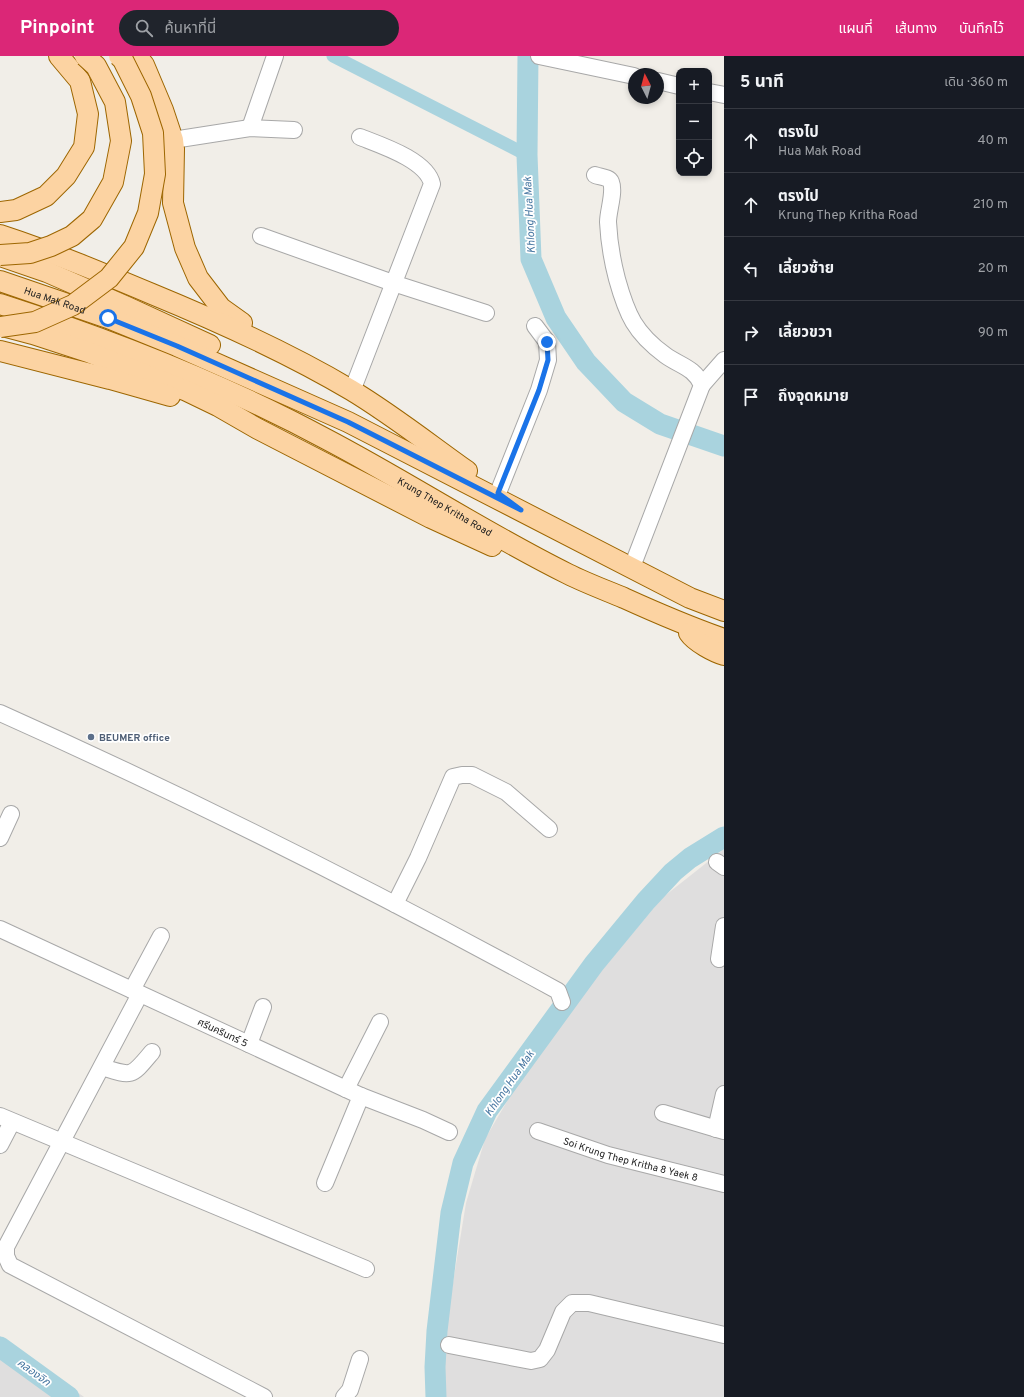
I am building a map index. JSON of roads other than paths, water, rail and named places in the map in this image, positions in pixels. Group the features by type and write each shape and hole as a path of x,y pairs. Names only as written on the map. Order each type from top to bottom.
{"main road":[{"path":"0,212 16,210 46,196 66,176 84,147 88,114 80,82 59,56"},
{"path":"0,256 30,253 51,246 72,236 92,219 113,182 121,141 115,102 96,66 85,56"},
{"path":"0,326 35,322 73,305 108,278 134,247 148,213 155,174 153,134 141,96 123,60 119,56"},
{"path":"137,56 144,65 163,110 173,140 174,203 185,248 198,278 221,308 310,368"},
{"path":"0,235 130,284 216,320 261,342 352,391 397,421 521,510"},
{"path":"0,256 54,276 127,307 272,374 348,422 690,598 724,611"},
{"name":"Hua Mak Road","path":"0,281 108,318 177,346 348,422"},
{"name":"Hua Mak Road","path":"0,304 107,340 170,365"},
{"path":"0,326 33,334 142,372 187,391 212,403 258,429 480,541 520,558 569,574"},
{"path":"0,351 157,392 207,409 258,429"},
{"name":"Krung Thep Kritha Road","path":"170,365 263,407 325,438 469,521 569,574 685,625 724,639"},
{"path":"690,598 706,593 724,597"},
{"path":"685,625 692,638 724,655"}],"street":[{"path":"250,128 274,56"},
{"path":"539,56 628,75"},
{"path":"664,82 676,85"},
{"path":"712,93 724,95"},
{"path":"173,140 250,128 294,130"},
{"path":"352,391 432,184 431,179 422,168 403,155 360,136"},
{"path":"595,175 608,178 611,182 612,189 608,220 611,256 622,298 632,322 645,339 666,356 689,369 698,377 702,385"},
{"path":"261,236 393,283 486,313"},
{"path":"498,493 539,390 548,360 547,342 535,326"},
{"path":"632,567 702,385 724,360"},
{"path":"0,713 244,827 467,941 558,991 562,1002"},
{"path":"395,904 418,858 453,777 472,775 506,792 550,829"},
{"path":"0,838 11,814"},
{"path":"718,959 724,926"},
{"name":"ศรีนครินทร์ 5","path":"0,928 361,1096 423,1120 449,1132"},
{"path":"161,936 102,1067 6,1247 6,1256 10,1264 264,1397"},
{"path":"249,1044 263,1007"},
{"path":"346,1089 380,1022"},
{"path":"102,1067 124,1074 132,1073 152,1052"},
{"path":"663,1113 720,1130 724,1094"},
{"path":"325,1183 361,1096"},
{"path":"0,1145 6,1119 366,1269"},
{"name":"Soi Krung Thep Kritha 8 Yaek 8","path":"538,1131 608,1155 724,1184"},
{"path":"449,1346 531,1361 540,1359 547,1350 562,1312 572,1303 589,1303 724,1335"},
{"path":"344,1397 350,1390 360,1360"}],"waterway":[{"path":"333,56 527,155"},
{"name":"Khlong Hua Mak","path":"528,56 527,155 531,259 556,318 586,362 624,402 660,424 724,446"},
{"name":"Khlong Hua Mak","path":"436,1397 435,1367 437,1331 451,1213 463,1163 487,1111 594,964 646,901 673,872 690,858 724,837"},
{"name":"คลองจิก","path":"0,1347 69,1397"}],"place":[{"name":"BEUMER office","path":"91,737"}]}
